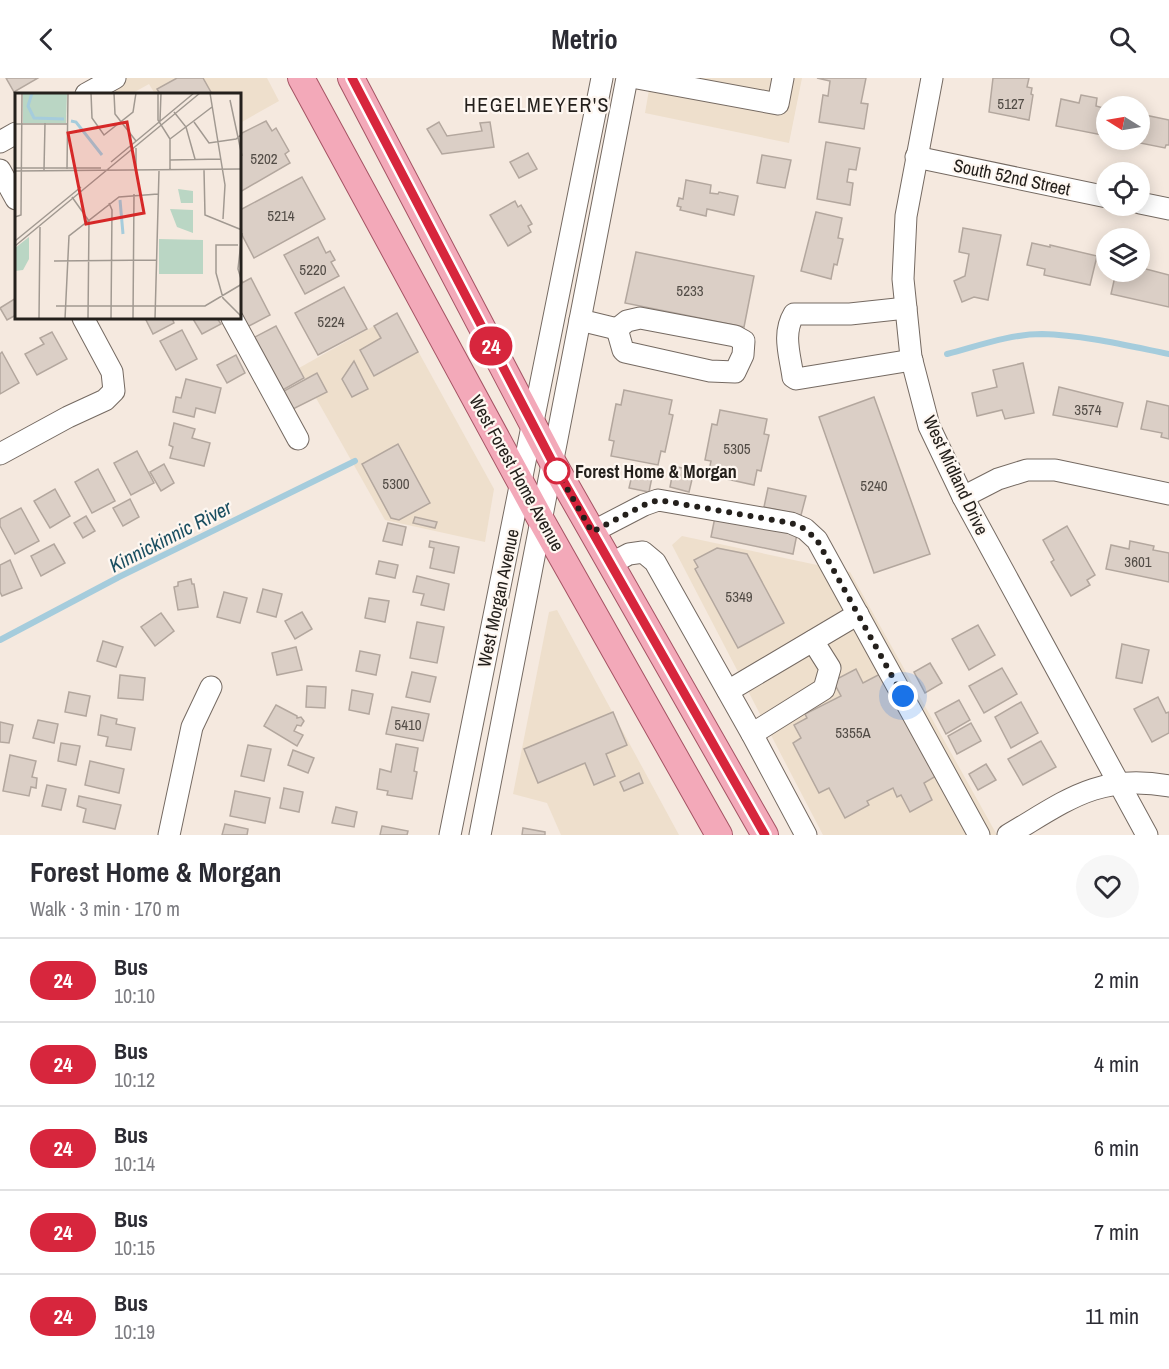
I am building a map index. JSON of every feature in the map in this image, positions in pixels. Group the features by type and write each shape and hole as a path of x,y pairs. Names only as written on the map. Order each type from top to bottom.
{"main road":[{"name":"West Forest Home Avenue","path":"301,78 541,520 719,835"},
{"name":"West Forest Home Avenue","path":"351,78 552,461 765,835"}],"street":[{"name":"West Morgan Avenue","path":"450,835 603,78"},
{"name":"West Morgan Avenue","path":"480,835 627,78"},
{"path":"637,78 778,104 783,78"},
{"name":"West Midland Drive","path":"932,78 906,216 903,279 912,360 929,426 963,497 1147,835"},
{"path":"89,93 111,85"},
{"path":"0,142 15,134"},
{"name":"South 52nd Street","path":"916,157 1096,194"},
{"path":"0,170 15,197"},
{"path":"1150,205 1169,209"},
{"path":"906,308 850,314 795,314 788,324 786,335 793,377 796,379 912,360"},
{"path":"640,318 685,325 735,336 744,342 743,355 735,372 710,371 625,352 622,350 617,329 627,321 640,318"},
{"path":"0,454 68,417 105,400 114,391 112,372 83,320"},
{"path":"233,320 298,439"},
{"path":"580,320 617,329"},
{"path":"963,497 998,479 1027,470 1055,470 1169,494"},
{"path":"592,532 658,500 791,523 805,529 817,540 979,835"},
{"path":"610,564 629,554 644,552 656,562 806,835"},
{"path":"728,691 858,614"},
{"path":"752,734 824,689 830,668 813,640"},
{"path":"170,835 192,727 212,687"},
{"path":"1008,835 1074,796 1094,788 1118,782 1169,786"}],"shaded area":[{"path":"107,78 267,78 279,101 242,122 242,93 154,93 149,84 133,93 116,93"},
{"path":"651,78 802,78 789,143 645,113"},
{"path":"397,313 494,489 485,542 385,520 299,368"},
{"path":"682,536 850,572 997,835 823,835 672,545"},
{"path":"557,610 679,835 561,835 547,803 513,794 549,612"}],"building":[{"path":"6,78 38,78 14,92"},
{"path":"177,78 203,78 211,93 159,93 157,89"},
{"path":"817,78 866,78 861,103 868,104 864,129 819,122 823,95 828,96 830,81"},
{"path":"993,78 1029,78 1027,87 1032,88 1031,94 1033,95 1029,120 989,112"},
{"path":"1081,95 1096,98 1096,134 1056,126 1061,99 1079,103"},
{"path":"1150,116 1169,120 1169,145 1165,148 1150,145"},
{"path":"266,121 272,131 276,128 289,151 285,154 290,163 242,191 242,133"},
{"path":"439,122 447,136 482,131 480,123 490,122 494,147 442,154 427,129"},
{"path":"826,142 860,148 856,170 849,169 847,182 853,183 850,205 817,199"},
{"path":"528,153 537,169 519,178 510,162"},
{"path":"762,155 791,160 785,188 757,183"},
{"path":"302,177 325,219 254,258 242,235 242,209"},
{"path":"686,180 711,185 710,193 718,194 719,192 738,196 734,215 707,209 706,216 680,210 681,207 677,206 679,198 683,199"},
{"path":"515,201 518,207 521,205 532,224 528,226 531,232 508,246 490,215"},
{"path":"816,212 842,218 838,238 843,239 831,279 801,271"},
{"path":"963,228 1001,235 988,300 974,297 962,302 954,281 965,276 969,254 959,252"},
{"path":"318,237 326,253 330,251 335,260 331,262 339,276 305,294 284,255"},
{"path":"1032,243 1096,256 1090,285 1044,275 1045,269 1027,265"},
{"path":"636,252 754,276 744,327 625,303"},
{"path":"1150,270 1169,275 1169,307 1111,294 1114,282 1150,282"},
{"path":"251,278 270,315 247,327 242,318 242,283"},
{"path":"344,287 367,329 318,355 295,313"},
{"path":"15,299 15,316 7,320 0,308"},
{"path":"397,313 418,352 374,376 360,350 381,338 374,326"},
{"path":"146,320 173,320 174,323 153,334"},
{"path":"194,320 218,320 221,324 202,334"},
{"path":"276,326 304,378 281,391 253,338"},
{"path":"182,330 197,359 176,370 160,341"},
{"path":"52,332 67,359 37,375 25,354 44,344 40,338"},
{"path":"2,352 19,383 0,394 0,354"},
{"path":"236,355 245,373 227,383 217,365"},
{"path":"354,361 368,389 352,397 342,379"},
{"path":"1023,363 1034,413 1005,419 1002,410 977,416 972,393 997,387 993,370"},
{"path":"317,373 327,392 293,409 284,391"},
{"path":"186,379 221,388 215,413 196,408 194,417 173,412 176,397 181,398"},
{"path":"1059,387 1123,403 1117,427 1053,415"},
{"path":"624,390 672,400 669,414 673,415 665,452 661,451 658,465 611,456 614,441 609,440 616,404 621,405"},
{"path":"874,397 930,554 874,573 819,417"},
{"path":"1147,401 1169,406 1169,439 1161,437 1162,433 1141,429"},
{"path":"720,410 767,419 764,434 769,435 761,471 757,470 754,485 708,475 711,461 705,460 712,424 717,425"},
{"path":"174,423 195,429 192,438 210,443 204,466 170,458 173,447 169,445"},
{"path":"398,444 430,503 399,520 391,518 362,464"},
{"path":"137,451 154,483 131,495 114,463"},
{"path":"164,464 174,483 161,491 150,472"},
{"path":"674,466 694,471 689,492 670,487"},
{"path":"634,467 653,472 649,492 629,488"},
{"path":"98,469 115,501 92,513 75,482"},
{"path":"768,488 806,496 801,515 764,507"},
{"path":"55,489 70,516 50,528 34,501"},
{"path":"130,499 139,517 123,526 113,508"},
{"path":"21,508 39,541 15,554 0,526 0,519"},
{"path":"86,516 95,531 83,538 74,523"},
{"path":"415,517 437,522 435,528 413,523"},
{"path":"715,517 797,534 793,554 711,537"},
{"path":"388,523 406,527 402,545 383,541"},
{"path":"1067,526 1095,575 1087,580 1090,585 1071,596 1051,562 1054,560 1043,540"},
{"path":"430,541 459,547 454,573 430,568 434,548 429,547"},
{"path":"1130,541 1154,546 1153,550 1169,553 1169,582 1106,569 1111,545 1129,549"},
{"path":"54,544 65,563 41,576 31,556"},
{"path":"717,548 747,554 784,623 738,648 695,569 698,567 694,560"},
{"path":"10,560 22,588 2,596 0,565"},
{"path":"379,561 398,565 395,578 376,574"},
{"path":"417,576 449,584 444,610 421,605 424,594 413,592"},
{"path":"191,579 198,607 178,610 174,587 178,586 178,582"},
{"path":"263,589 282,594 276,617 257,612"},
{"path":"224,592 247,598 240,623 217,617"},
{"path":"369,598 389,601 385,622 365,618"},
{"path":"302,612 312,629 295,639 285,621"},
{"path":"161,613 174,631 155,646 141,627"},
{"path":"417,622 444,627 437,663 410,658"},
{"path":"978,625 995,655 969,670 952,639"},
{"path":"103,641 123,647 116,667 97,661"},
{"path":"1122,644 1149,650 1142,683 1116,678"},
{"path":"296,647 302,670 277,675 272,653"},
{"path":"360,651 380,655 376,675 356,671"},
{"path":"930,663 942,683 925,693 914,672"},
{"path":"1002,668 1017,694 984,713 969,686"},
{"path":"856,669 863,683 882,673 936,776 924,783 932,800 910,812 901,795 897,797 893,788 867,801 869,805 845,818 829,788 819,793 793,743 801,738 794,725 807,718 805,714 841,696 833,681"},
{"path":"412,672 436,677 430,702 406,697"},
{"path":"120,675 145,678 143,700 118,698"},
{"path":"307,686 326,687 325,708 306,707"},
{"path":"352,690 373,694 369,714 349,710"},
{"path":"69,692 90,696 86,716 65,712"},
{"path":"1158,697 1166,713 1169,712 1169,733 1152,742 1134,709"},
{"path":"959,700 970,720 946,734 935,713"},
{"path":"1021,702 1038,733 1011,748 995,717"},
{"path":"276,705 297,718 301,717 304,721 301,726 297,725 294,731 303,735 297,746 264,726"},
{"path":"392,707 429,714 423,741 386,734"},
{"path":"613,712 627,745 606,754 615,776 594,785 585,763 538,783 524,749"},
{"path":"101,715 117,719 116,724 135,728 131,750 106,746 108,737 98,735"},
{"path":"38,720 58,724 54,743 33,738"},
{"path":"0,722 13,725 9,743 0,742"},
{"path":"971,723 981,741 957,754 948,736"},
{"path":"1041,741 1056,767 1023,785 1008,759"},
{"path":"61,743 80,746 76,765 58,761"},
{"path":"396,744 418,748 414,771 417,772 412,799 387,795 388,791 377,789 380,769 391,772"},
{"path":"248,745 271,749 264,781 241,776"},
{"path":"293,750 314,758 308,773 288,765"},
{"path":"10,755 36,761 32,777 37,778 36,788 31,787 29,796 3,791"},
{"path":"90,761 124,769 119,793 85,785"},
{"path":"986,764 996,780 978,790 969,774"},
{"path":"639,773 643,783 624,791 620,782"},
{"path":"47,785 66,789 61,810 42,806"},
{"path":"284,788 303,792 299,812 280,808"},
{"path":"235,791 270,798 265,823 230,816"},
{"path":"79,796 121,805 115,829 83,822 86,809 77,806"},
{"path":"336,807 357,812 354,827 332,823"},
{"path":"225,824 248,829 247,835 222,835"},
{"path":"382,826 408,831 407,835 380,835"},
{"path":"523,828 545,832 545,835 522,835"}],"waterway":[{"name":"Kinnickinnic River","path":"947,354 1006,338 1042,334 1122,344 1169,354"},
{"name":"Kinnickinnic River","path":"0,640 119,577 355,461"}],"bus line":[{"name":"24","path":"352,78 552,461 765,835"}],"place":[{"name":"Forest Home & Morgan","path":"557,471"}],"district":[{"name":"HEGELMEYER'S","path":"537,104"}],"route":[{"path":"557,471 592,532 658,500 791,523 805,529 817,540 903,696"}]}
